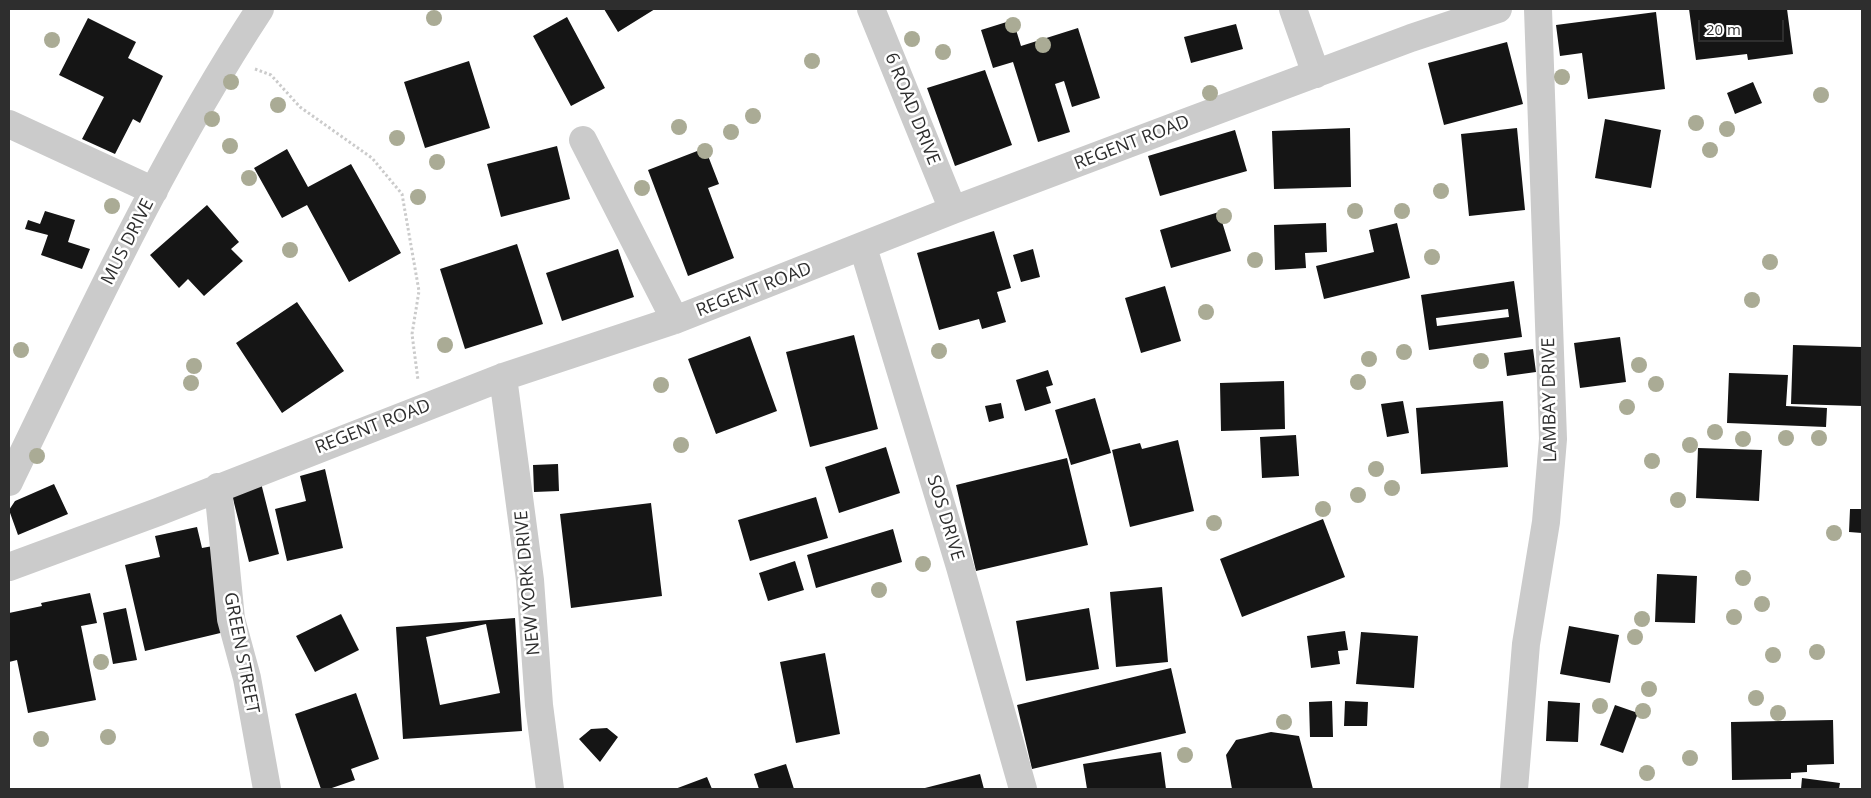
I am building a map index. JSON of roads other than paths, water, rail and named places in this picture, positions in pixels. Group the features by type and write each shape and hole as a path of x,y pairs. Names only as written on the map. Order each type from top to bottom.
{"street":[{"name":"MUS DRIVE","path":"9,482 154,192 230,54 260,9"},
{"name":"6 ROAD DRIVE","path":"871,9 954,210"},
{"path":"1293,9 1316,74"},
{"name":"REGENT ROAD","path":"9,567 421,408 504,377 675,320 863,248 954,210 1316,74 1498,9"},
{"name":"LAMBAY DRIVE","path":"1514,789 1526,644 1546,522 1553,439 1538,9"},
{"path":"9,124 154,192"},
{"path":"583,140 675,320"},
{"name":"SOS DRIVE","path":"863,248 957,558 1023,789"},
{"name":"NEW YORK DRIVE","path":"504,377 530,580 539,705 550,789"},
{"name":"GREEN STREET","path":"218,487 231,619 247,678 267,789"}]}
